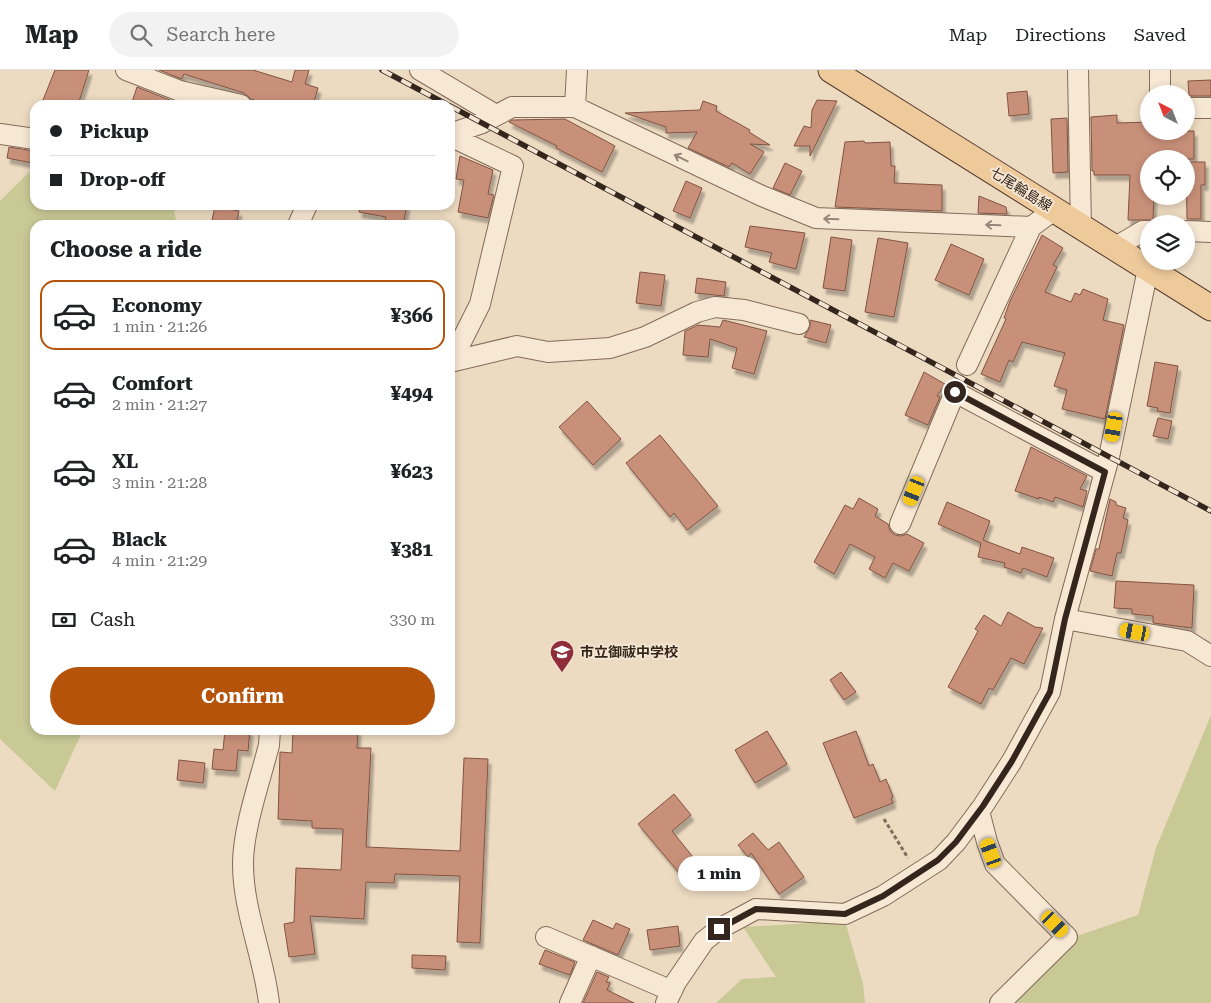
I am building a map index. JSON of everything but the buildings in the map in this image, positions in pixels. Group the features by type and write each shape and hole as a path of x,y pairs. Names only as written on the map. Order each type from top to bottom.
{"main road":[{"name":"七尾輪島線","path":"831,70 1140,264"},
{"name":"七尾輪島線","path":"1150,270 1211,308"}],"street":[{"path":"420,70 496,116"},
{"path":"575,107 577,70"},
{"path":"1078,70 1081,227"},
{"path":"1160,70 1160,85"},
{"path":"133,71 180,91 219,100"},
{"path":"455,133 482,123 512,107 575,107 762,196 816,218 1031,227"},
{"path":"1195,108 1211,108"},
{"path":"0,134 30,139"},
{"path":"455,137 513,166 480,304 455,352"},
{"path":"967,365 1031,227 1054,210"},
{"path":"1195,232 1211,232"},
{"path":"1114,248 1140,233"},
{"path":"546,937 591,956 669,997 704,941 719,929 756,909 845,914 883,896 938,860 956,842 1012,761 1050,692 1065,619 1105,472 1148,270"},
{"path":"455,361 517,346 548,352 610,348 645,337 697,312 715,307 744,310 799,324"},
{"path":"900,524 955,392 1105,472"},
{"path":"1065,619 1187,641 1211,656"},
{"path":"269,1003 267,982 245,894 243,864 245,840 269,745 270,735"},
{"path":"979,811 995,864 1067,937 1000,1003"},
{"path":"570,1003 591,956"}],"path":[{"path":"884,819 918,873"}],"green space":[{"path":"30,171 30,210 174,210 176,220 30,220 30,735 81,735 55,791 0,739 0,201"},
{"path":"1211,715 1211,1003 1006,1003 1074,937 1138,915 1156,848"},
{"path":"845,921 863,984 865,1003 716,1003 742,979 776,977 743,927"}],"railway":[{"path":"382,70 439,100"},
{"path":"455,109 1211,511"}],"place":[{"name":"市立御祓中学校","path":"562,673"}],"route":[{"path":"719,929 756,909 845,914 883,896 938,860 956,842 983,806 1012,761 1050,692 1065,619 1105,472 955,392"}]}
